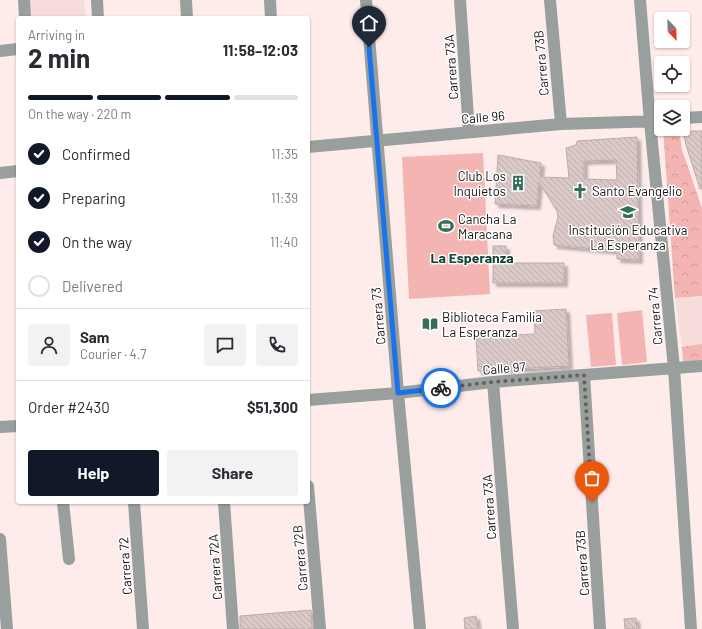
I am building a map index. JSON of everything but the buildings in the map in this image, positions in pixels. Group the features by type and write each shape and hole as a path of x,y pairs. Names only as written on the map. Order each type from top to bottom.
{"street":[{"path":"24,0 25,16"},
{"path":"97,0 98,16"},
{"path":"186,0 187,16"},
{"path":"270,0 271,16"},
{"name":"Carrera 73","path":"366,0 398,393 420,629"},
{"name":"Carrera 73A","path":"460,0 470,132"},
{"name":"Carrera 73B","path":"550,0 560,124"},
{"name":"Carrera 74","path":"640,0 654,113"},
{"path":"0,51 16,49"},
{"path":"690,118 702,117"},
{"name":"Calle 96","path":"310,147 560,124 654,121"},
{"name":"Carrera 74","path":"656,136 692,629"},
{"path":"0,173 16,171"},
{"name":"Calle 97","path":"310,400 398,393 493,382 702,366"},
{"name":"Carrera 73B","path":"584,375 600,629"},
{"name":"Carrera 73A","path":"493,382 513,629"},
{"path":"0,427 16,426"},
{"path":"63,504 69,559"},
{"name":"Carrera 72","path":"134,504 143,629"},
{"name":"Carrera 72A","path":"224,504 233,629"},
{"name":"Carrera 72B","path":"310,504 320,629"},
{"path":"0,539 7,629"}],"shaded area":[{"path":"29,0 84,0 86,16 30,16"},
{"path":"702,296 702,344 682,347 675,298"}],"green space":[{"path":"663,136 680,136 682,150 702,208 702,296 675,298"},
{"name":"Cancha La Maracana","path":"483,153 490,294 409,299 402,157"},
{"path":"642,310 647,362 622,365 617,313"},
{"path":"612,313 616,365 591,367 586,315"},
{"path":"702,344 702,361 683,363 682,347"}],"way so far":[{"path":"441,388 493,382 584,375 592,502"}],"place":[{"name":"Club Los Inquietos","path":"518,183"},
{"name":"Santo Evangelio","path":"580,191"},
{"name":"Institución Educativa La Esperanza","path":"628,212"},
{"name":"Cancha La Maracana","path":"446,226"},
{"name":"Biblioteca Familia La Esperanza","path":"430,324"}],"district":[{"name":"La Esperanza","path":"472,257"}],"route":[{"path":"369,47 398,393 441,388"}]}
